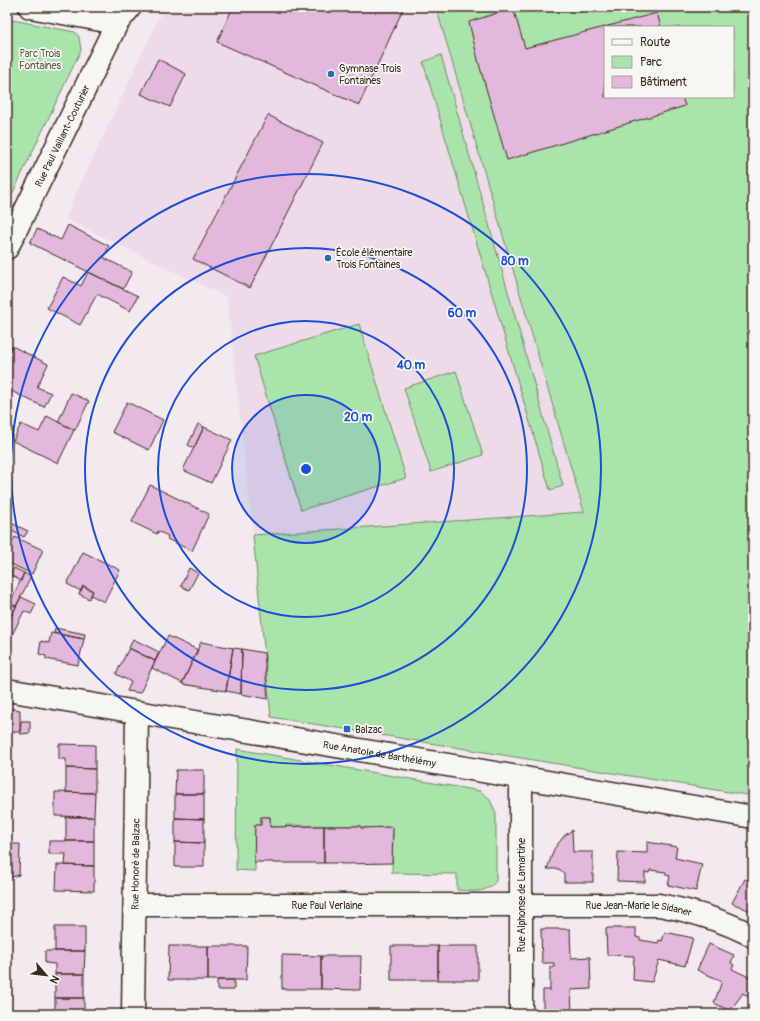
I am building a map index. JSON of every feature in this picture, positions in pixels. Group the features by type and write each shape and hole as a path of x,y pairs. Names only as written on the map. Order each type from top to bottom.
{"street":[{"path":"30,7 124,15"},
{"name":"Rue Paul Vaillant-Couturier","path":"7,248 124,15"},
{"name":"Rue Anatole de Barthélémy","path":"7,690 753,817"},
{"name":"Rue Honoré de Balzac","path":"133,1014 137,713"},
{"name":"Rue Alphonse de Lamartine","path":"521,777 521,1014"},
{"name":"Rue Paul Verlaine","path":"135,905 520,905"},
{"name":"Rue Jean-Marie le Sidaner","path":"520,905 659,905 686,910 715,919 753,936"}],"shaded area":[{"name":"École élémentaire Trois Fontaines","path":"164,7 436,7 584,512 253,535 227,297 66,219 74,198"}],"green space":[{"path":"436,7 753,7 753,796 271,717 253,535 584,512"},
{"name":"Parc Trois Fontaines","path":"7,19 75,32 79,37 81,50 7,205"},
{"path":"441,55 563,486 550,490 423,62"},
{"path":"359,324 406,478 301,510 254,356"},
{"path":"456,371 483,455 431,472 404,388"},
{"path":"237,749 480,791 489,798 496,813 496,881 488,888 479,891 457,890 457,874 392,873 393,827 361,828 361,826 286,825 286,827 270,827 270,817 261,817 261,825 255,825 255,871 236,870"}],"building":[{"name":"Gymnase Trois Fontaines","path":"233,7 404,7 359,105 217,42"},
{"path":"513,8 525,48 604,27 604,98 682,98 685,106 507,160 479,64 469,22"},
{"path":"657,13 661,26 608,26"},
{"path":"158,59 186,74 170,107 141,94"},
{"path":"268,115 323,143 250,288 193,259"},
{"path":"68,225 109,246 104,258 132,272 123,289 30,243 37,229 61,240"},
{"path":"88,272 138,296 130,311 97,294 80,325 47,308 63,277 81,286"},
{"path":"12,346 48,364 37,387 51,393 44,407 7,389 7,357"},
{"path":"71,393 89,401 75,430 58,422"},
{"path":"127,402 163,420 149,450 112,432"},
{"path":"47,416 74,430 58,463 13,441 21,424 39,432"},
{"path":"198,424 204,427 194,448 188,445"},
{"path":"204,427 232,440 211,483 183,470"},
{"path":"150,485 209,514 192,551 167,539 168,536 158,531 157,534 132,522"},
{"path":"7,521 28,531 24,537 7,529"},
{"path":"15,537 43,550 32,574 7,562 7,553"},
{"path":"83,552 120,570 104,602 91,595 93,591 83,586 81,591 67,584"},
{"path":"14,568 24,573 21,581 10,575"},
{"path":"189,568 198,573 189,590 181,586"},
{"path":"24,573 31,577 16,606 10,603"},
{"path":"83,586 93,591 89,599 79,594"},
{"path":"21,597 36,604 31,614 24,611 7,645 7,625"},
{"path":"7,602 16,606 14,611 7,608"},
{"path":"7,608 14,611 7,625"},
{"path":"55,628 85,634 84,639 54,633"},
{"path":"51,633 84,639 78,665 46,659 46,656 39,654 41,641 49,643"},
{"path":"168,636 198,650 182,683 152,668"},
{"path":"133,639 159,652 155,661 129,648"},
{"path":"201,642 233,648 226,691 182,684"},
{"path":"129,648 155,661 140,693 127,691 131,682 116,674"},
{"path":"233,648 242,649 241,694 226,691"},
{"path":"242,649 264,653 268,699 241,694"},
{"path":"7,708 20,710 20,732 7,732"},
{"path":"21,721 30,721 30,733 20,734"},
{"path":"59,744 95,745 95,769 66,768 66,759 59,759"},
{"path":"66,768 95,769 95,793 66,792"},
{"path":"176,770 204,770 204,794 175,794"},
{"path":"55,792 95,793 94,817 55,816"},
{"path":"175,794 204,794 204,819 175,818"},
{"path":"66,817 94,817 94,841 66,841"},
{"path":"261,817 270,817 270,827 324,826 324,863 254,862 255,825 261,825"},
{"path":"175,818 204,819 204,843 175,842"},
{"path":"324,826 361,826 361,828 393,827 392,863 324,863"},
{"path":"572,830 573,852 593,852 593,882 564,882 564,873 559,869 547,869 554,849 564,836"},
{"path":"49,841 94,841 94,866 65,865 66,854 49,854"},
{"path":"175,842 204,843 204,867 175,867"},
{"path":"647,842 677,847 675,858 702,864 696,891 668,885 670,876 666,875 666,872 650,870 649,873 645,872 645,882 617,881 618,852 647,853"},
{"path":"8,844 20,844 19,875 7,878"},
{"path":"57,865 94,866 94,891 56,890"},
{"path":"745,879 753,883 753,912 732,903"},
{"path":"55,927 85,927 85,951 55,951"},
{"path":"606,928 636,928 636,937 640,938 640,940 658,943 659,940 662,941 665,932 693,938 685,966 659,960 652,982 633,980 634,956 607,955"},
{"path":"541,929 570,929 571,958 590,957 591,989 571,990 572,1014 543,1014 543,990 550,990 550,967 554,967 554,963 542,963"},
{"path":"709,944 734,955 731,963 734,965 732,969 749,977 751,975 753,976 753,1000 743,993 730,1011 714,1003 722,981 697,970"},
{"path":"169,946 208,946 208,980 168,980"},
{"path":"208,946 247,946 246,980 208,980"},
{"path":"391,946 438,946 438,980 391,980"},
{"path":"438,946 478,946 478,980 438,980"},
{"path":"45,951 85,951 84,974 55,974 55,964 45,963"},
{"path":"282,955 321,956 321,989 282,989"},
{"path":"321,956 361,956 360,990 321,989"},
{"path":"55,974 84,974 84,998 55,998"},
{"path":"217,980 234,980 234,990 217,990"},
{"path":"55,998 84,998 84,1014 55,1014"}],"place":[{"name":"Gymnase Trois Fontaines","path":"331,74"},
{"name":"École élémentaire Trois Fontaines","path":"328,258"},
{"name":"Balzac","path":"347,729"}]}
